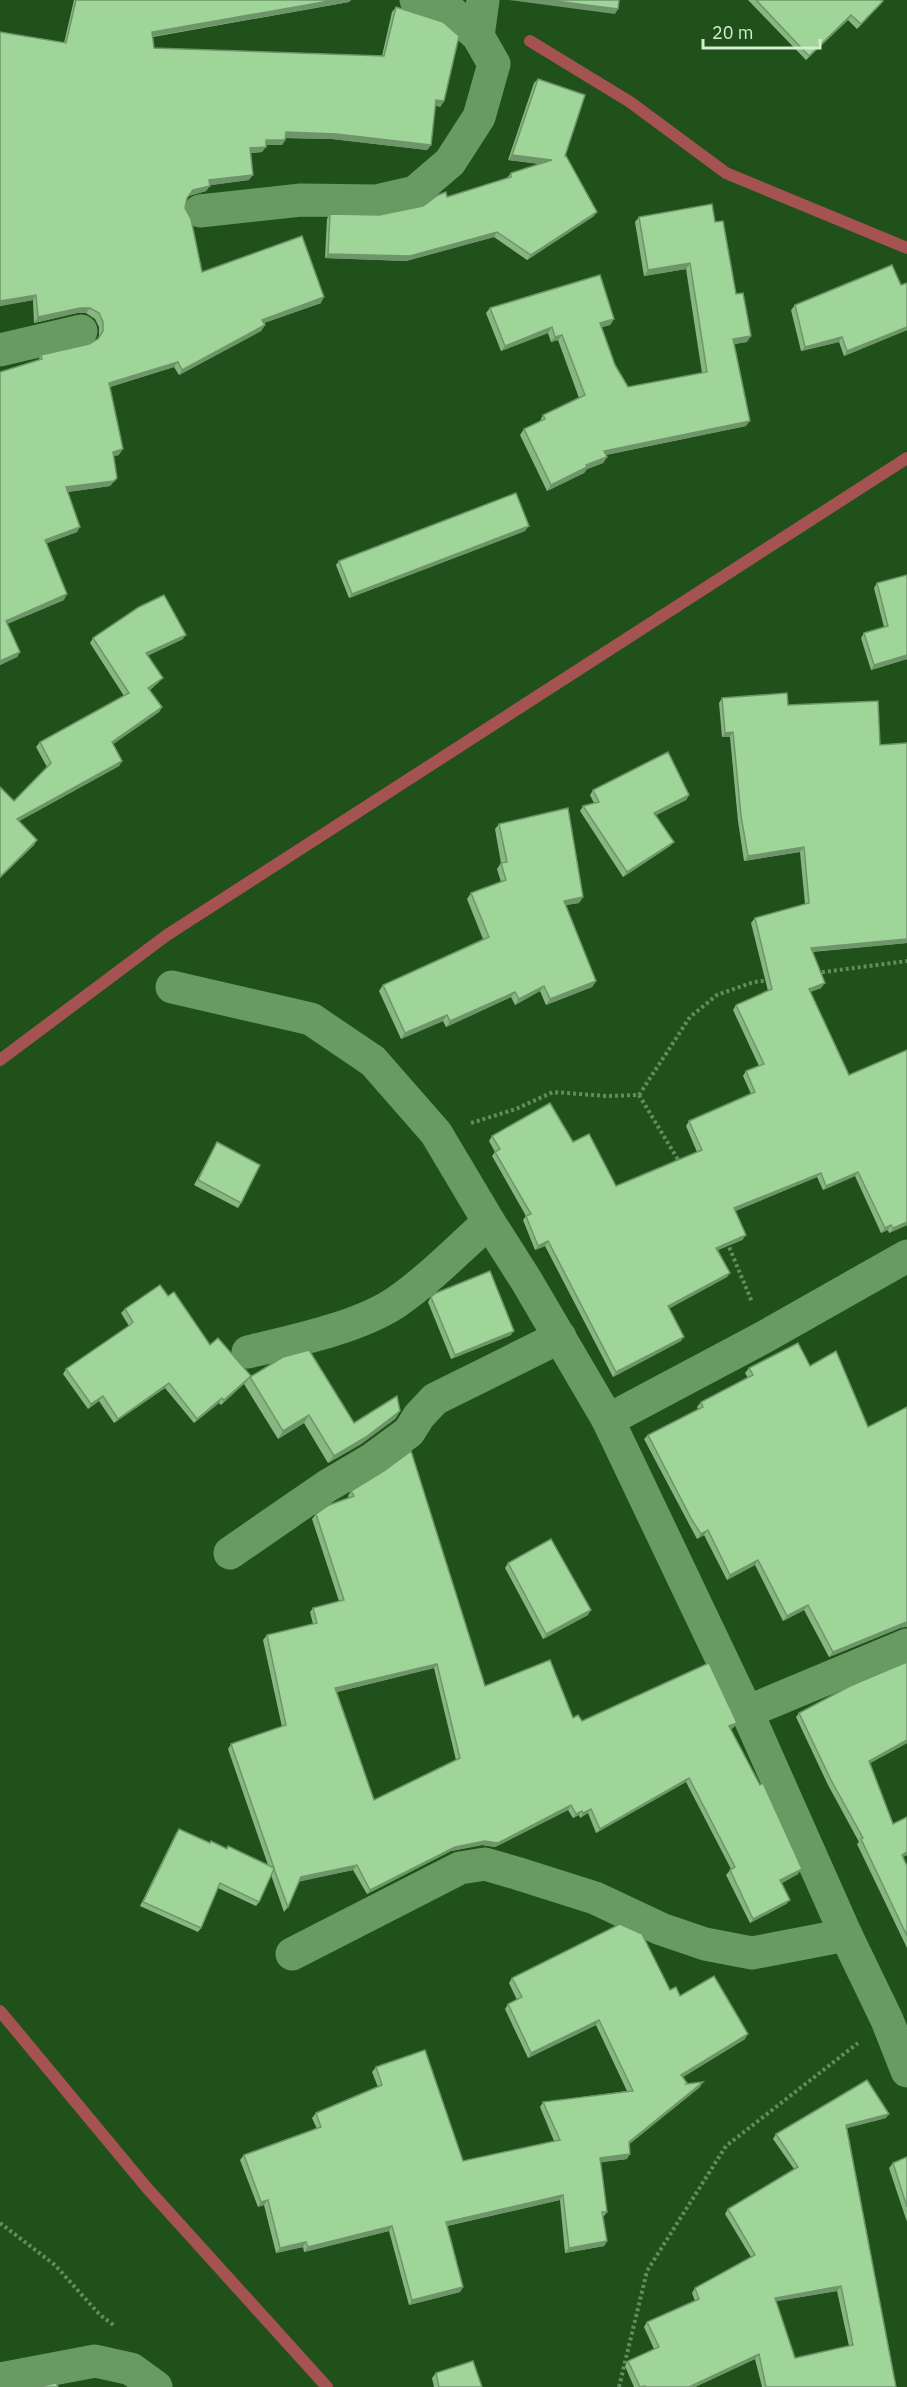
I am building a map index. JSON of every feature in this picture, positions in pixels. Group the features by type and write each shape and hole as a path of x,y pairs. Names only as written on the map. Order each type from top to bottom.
{"street":[{"path":"200,211 301,200 376,201 415,192 450,162 479,117 494,64 478,36 449,10 416,0"},
{"path":"478,36 483,0"},
{"path":"0,350 81,331"},
{"path":"172,987 310,1019 373,1061 436,1133 608,1420 747,1712 846,1935 897,2016 907,2071"},
{"path":"248,1352 307,1337 362,1319 394,1303 489,1222"},
{"path":"608,1420 766,1336 907,1256"},
{"path":"230,1553 409,1432 419,1416 435,1399 560,1337"},
{"path":"747,1712 907,1645"},
{"path":"292,1954 460,1868 485,1864 595,1898 661,1929 705,1944 752,1953 846,1935"},
{"path":"0,2379 95,2361 131,2369 156,2387"}],"path":[{"path":"813,974 907,961"},
{"path":"639,1095 690,1017 717,995 754,982 778,978"},
{"path":"436,1133 516,1109 553,1092 606,1096 639,1095"},
{"path":"639,1095 682,1166"},
{"path":"725,1237 766,1336"},
{"path":"619,2387 647,2271 726,2146 897,2016"},
{"path":"0,2223 55,2265 100,2315 119,2329"}],"building":[{"path":"76,0 335,0 152,32 154,48 384,56 396,7 443,22 459,36 444,101 436,100 431,145 336,134 286,132 285,140 266,140 266,147 250,148 253,175 209,180 210,186 193,190 187,198 185,208 191,219 202,272 302,236 324,297 262,320 265,325 182,370 178,362 109,383 123,449 113,452 117,478 114,481 66,487 80,527 45,540 67,594 6,621 20,652 0,661 0,372 42,359 41,355 89,344 98,339 103,331 103,322 99,313 90,308 38,317 36,295 0,301 0,32 66,43"},
{"path":"548,0 619,0 618,9"},
{"path":"756,0 883,1 861,24 851,15 809,56"},
{"path":"538,79 585,95 565,156 597,212 531,255 497,232 410,256 328,254 330,214 379,215 423,206 446,192 447,197 511,177 511,173 552,160 512,155"},
{"path":"712,204 715,222 723,221 736,294 743,293 751,336 733,339 750,421 604,451 607,457 586,465 587,467 551,485 524,429 545,419 543,415 585,395 562,335 555,337 552,327 505,346 490,308 600,275 614,319 600,323 615,365 628,387 707,372 690,263 648,270 639,217"},
{"path":"892,265 901,285 907,283 907,327 847,351 842,337 805,347 795,305"},
{"path":"516,493 529,526 352,594 339,561"},
{"path":"907,575 907,655 874,665 864,633 888,626 877,583"},
{"path":"164,595 186,635 146,653 163,678 148,688 162,707 112,742 122,761 17,819 37,840 0,877 0,787 14,801 51,763 40,742 129,693 93,638 139,607"},
{"path":"787,693 788,705 878,701 880,745 907,743 907,939 811,948 825,983 809,989 849,1075 907,1050 907,1222 893,1228 891,1225 885,1228 858,1172 826,1186 821,1173 734,1208 746,1235 716,1248 730,1273 668,1306 684,1337 616,1372 548,1241 538,1246 526,1216 531,1214 495,1152 500,1149 492,1136 550,1103 573,1142 589,1134 616,1186 702,1150 689,1121 755,1092 746,1071 764,1064 736,1005 772,989 755,918 809,903 804,847 748,856 741,816 733,732 725,733 722,698"},
{"path":"668,752 689,795 654,813 674,842 627,872 583,806 599,802 593,790"},
{"path":"568,808 583,897 564,901 596,981 550,999 544,986 519,999 515,992 450,1021 447,1015 405,1033 383,985 489,937 471,893 506,880 501,863 507,862 499,824"},
{"path":"217,1142 260,1165 241,1203 198,1180"},
{"path":"490,1271 514,1331 455,1355 431,1297"},
{"path":"160,1285 168,1296 174,1292 210,1345 218,1338 251,1376 224,1400 222,1398 197,1419 169,1383 118,1419 103,1396 91,1404 66,1369 130,1325 133,1322 125,1309"},
{"path":"798,1343 810,1366 836,1351 868,1427 907,1407 907,1622 833,1652 808,1605 787,1616 758,1560 730,1575 708,1530 701,1534 692,1520 648,1435 703,1407 701,1402 753,1375 749,1368"},
{"path":"309,1350 354,1423 397,1396 400,1411 366,1437 334,1456 309,1415 283,1431 250,1377 283,1357"},
{"path":"411,1451 485,1686 550,1660 573,1718 578,1715 582,1721 709,1663 737,1723 729,1726 760,1785 763,1783 802,1869 780,1880 790,1900 753,1919 730,1870 735,1867 689,1778 600,1829 591,1809 576,1814 571,1805 498,1843 485,1841 455,1847 370,1890 357,1865 301,1877 288,1907 274,1869 259,1902 220,1883 201,1928 143,1902 179,1829 227,1849 228,1846 274,1868 231,1744 286,1725 267,1635 317,1623 313,1608 344,1600 316,1514 329,1505 354,1496 351,1491","holes":["437,1664 460,1758 374,1800 335,1688"]},
{"path":"551,1539 591,1610 546,1634 508,1563"},
{"path":"907,1662 907,1740 869,1761 893,1824 907,1817 907,1852 902,1855 907,1866 907,1936 861,1839 863,1838 831,1780 799,1713 850,1686"},
{"path":"620,1924 642,1934 670,1990 676,1987 680,1996 714,1976 748,2034 681,2075 686,2084 703,2082 629,2142 630,2154 600,2158 607,2212 602,2212 607,2241 569,2248 563,2195 446,2222 463,2287 412,2300 392,2226 308,2247 306,2242 280,2248 268,2200 261,2202 244,2155 321,2127 316,2113 382,2085 376,2067 425,2050 463,2161 560,2140 543,2102 633,2091 599,2020 531,2053 508,2004 522,1997 512,1978"},
{"path":"867,2080 889,2114 846,2125 896,2387 766,2387 759,2354 689,2387 640,2387 628,2361 659,2347 647,2322 699,2299 695,2288 755,2255 728,2209 798,2167 776,2134","holes":["841,2286 853,2345 795,2358 775,2298"]},
{"path":"907,2157 907,2207 893,2163"},
{"path":"473,2361 482,2387 439,2387 436,2373"},
{"path":"56,2383 58,2387 37,2387"}],"waterway":[{"path":"530,41 630,102 726,173 907,248"},
{"path":"0,1060 167,935 907,458"},
{"path":"0,2011 147,2188 327,2387"}]}
